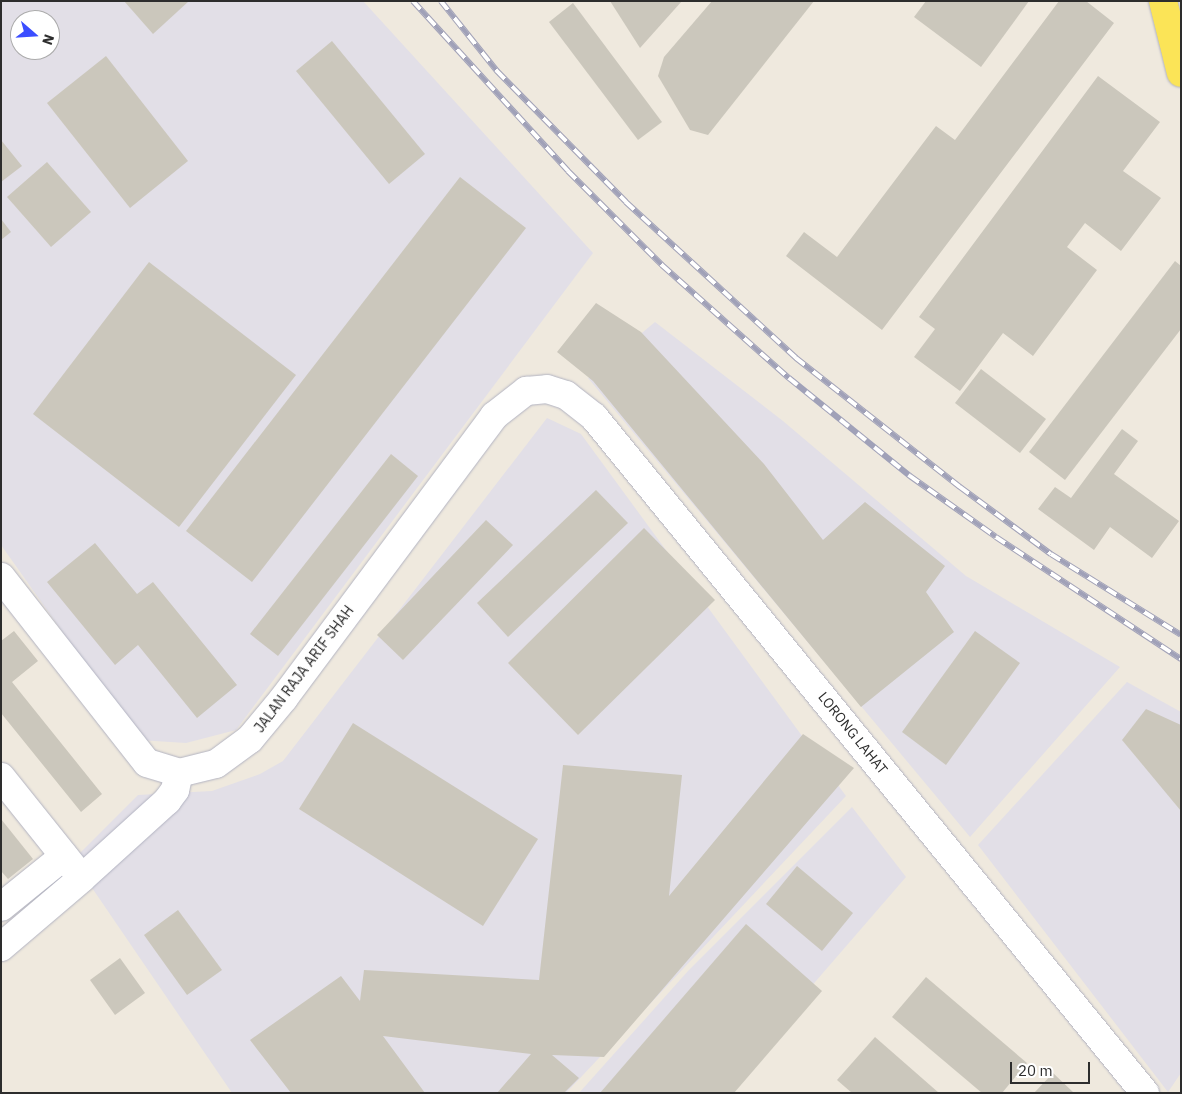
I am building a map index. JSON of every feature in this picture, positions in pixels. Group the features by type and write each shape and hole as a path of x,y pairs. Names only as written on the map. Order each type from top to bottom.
{"main road":[{"path":"1163,1 1181,73"}],"street":[{"name":"JALAN RAJA ARIF SHAH","path":"179,773 216,764 250,739 284,698 494,416 526,391 546,389"},
{"name":"LORONG LAHAT","path":"546,389 566,395 594,417 1145,1093"},
{"path":"1,577 147,763 179,773 175,790 167,800 82,878 1,947"},
{"path":"1,777 82,878"},
{"path":"1,907 64,856"}],"shaded area":[{"path":"1,1 363,1 593,253 236,730 186,743 139,740 1,545"},
{"path":"655,322 783,421 966,576 1120,667 970,837 588,378"},
{"path":"547,418 581,434 846,796 566,1093 232,1093 73,860 138,795 212,791 260,774 283,761"},
{"path":"1127,682 1181,712 1181,1073 1168,1092 978,845"},
{"path":"852,807 906,877 719,1093 579,1093 688,971"}],"building":[{"path":"124,1 189,1 153,34"},
{"path":"610,1 682,1 640,48"},
{"path":"712,1 814,1 708,135 690,130 658,76 664,57"},
{"path":"926,1 1029,1 981,67 914,17"},
{"path":"1059,1 1086,1 1114,23 882,330 786,256 804,232 837,257 936,126 955,140"},
{"path":"573,3 662,122 638,140 549,22"},
{"path":"332,41 425,154 389,184 296,71"},
{"path":"106,56 188,161 130,208 47,103"},
{"path":"1098,76 1160,122 1123,171 1161,198 1121,251 1085,223 1067,247 1097,270 1033,356 1003,333 960,391 914,357 935,329 919,317"},
{"path":"1,140 22,166 1,182"},
{"path":"47,162 91,212 51,247 7,197"},
{"path":"460,177 526,228 252,582 186,531"},
{"path":"1,219 11,232 1,240"},
{"path":"1175,261 1181,266 1181,329 1065,480 1029,452"},
{"path":"149,262 296,375 179,527 33,414"},
{"path":"596,303 641,332 764,464 823,540 865,502 945,566 926,592 954,632 861,707 593,381 557,352"},
{"path":"981,369 1046,419 1020,453 955,403"},
{"path":"1122,429 1138,441 1114,474 1179,521 1152,558 1110,527 1094,550 1038,509 1055,487 1071,498"},
{"path":"391,454 418,476 278,656 250,634"},
{"path":"596,490 628,523 508,637 477,603"},
{"path":"486,520 513,545 403,660 377,635"},
{"path":"644,528 715,600 578,735 508,663"},
{"path":"95,543 137,594 153,582 237,685 197,718 138,645 115,665 47,582"},
{"path":"14,631 38,661 12,682 102,794 81,812 1,713 1,641"},
{"path":"975,631 1020,663 946,765 902,732"},
{"path":"1146,709 1181,725 1181,811 1122,740"},
{"path":"353,723 538,839 483,926 299,809"},
{"path":"803,734 854,768 604,1057 552,1055 579,1078 564,1093 497,1093 531,1054 383,1036 425,1093 291,1093 250,1040 341,976 360,1001 364,970 539,980 563,765 682,775 669,896"},
{"path":"1,819 33,859 8,879 1,871"},
{"path":"797,866 853,913 822,951 766,904"},
{"path":"178,910 222,970 187,995 144,935"},
{"path":"746,924 822,991 734,1093 600,1093"},
{"path":"120,958 145,993 115,1015 90,980"},
{"path":"926,977 1027,1063 1002,1093 982,1093 892,1017"},
{"path":"875,1037 939,1093 852,1093 837,1080"},
{"path":"1053,1073 1074,1093 1034,1093"}],"railway":[{"path":"413,1 568,171 662,265 789,378 910,476 996,537 1181,659"},
{"path":"441,1 497,71 626,202 796,358 960,487 1051,554 1181,635"}]}
